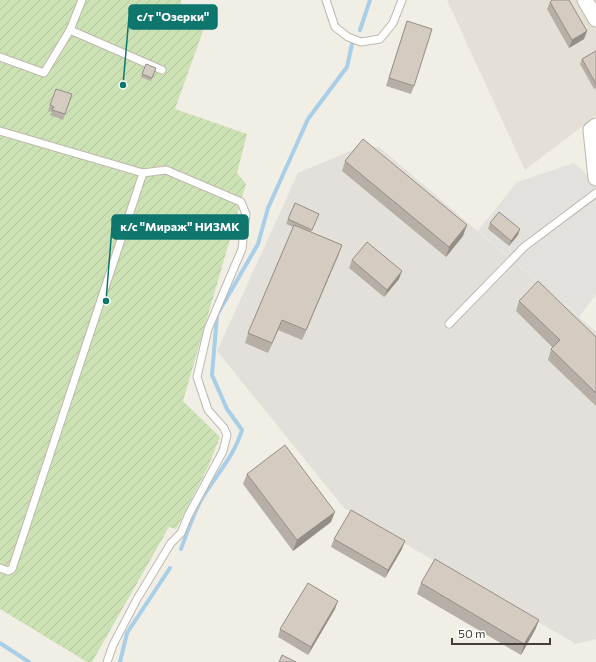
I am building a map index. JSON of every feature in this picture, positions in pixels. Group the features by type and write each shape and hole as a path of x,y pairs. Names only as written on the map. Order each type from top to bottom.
{"street":[{"path":"585,0 596,19"},
{"path":"596,126 591,130 596,178"}],"lane":[{"path":"0,57 44,73 70,30 82,0"},
{"path":"326,0 335,27 348,37 362,42 380,39 393,23 402,0"},
{"path":"70,30 162,70"},
{"path":"0,131 143,173 166,170 241,202 246,214 242,249 208,329 197,377 208,410 224,428 227,435 223,451 188,516 181,533 171,543 137,600 113,645 107,662"},
{"path":"0,568 8,571 12,569 143,173"},
{"path":"449,324 524,247 596,193"}],"shaded area":[{"path":"447,0 577,0 596,30 596,116 525,170"},
{"path":"362,146 379,147 596,332 596,639 576,644 344,508 217,351 298,173"},
{"path":"574,163 596,183 596,294 579,317 478,231 517,182"}],"green space":[{"path":"0,0 181,0 181,16 204,28 175,109 247,134 237,173 246,184 183,401 220,437 208,467 176,529 169,527 92,662 87,662 0,609"}],"building":[{"path":"552,0 569,0 587,31 572,40 550,2"},
{"path":"407,21 432,29 414,86 389,78"},
{"path":"596,51 596,84 582,59"},
{"path":"146,64 156,68 152,78 142,74"},
{"path":"56,89 72,94 65,114 52,110 54,107 50,105"},
{"path":"363,139 467,225 449,247 345,161"},
{"path":"295,203 319,214 312,230 288,219"},
{"path":"499,212 520,229 511,241 490,223"},
{"path":"294,225 342,245 306,330 282,320 272,343 248,333"},
{"path":"367,242 402,271 387,290 352,260"},
{"path":"538,281 596,337 596,393 551,349 560,340 519,301"},
{"path":"285,445 335,512 297,540 247,474"},
{"path":"351,510 405,541 388,570 334,539"},
{"path":"435,559 539,620 524,644 421,583"},
{"path":"308,583 338,601 311,647 280,629"},
{"path":"282,655 296,662 279,662"}],"waterway":[{"path":"360,30 370,0"},
{"path":"181,549 201,500 229,458 239,440 242,430 227,409 212,375 217,315 258,244 268,208 308,119 347,67 352,44"},
{"path":"120,662 127,633 170,568"},
{"path":"0,643 29,662"}],"place":[{"name":"с/т \"Озерки\"","path":"123,85"},
{"name":"к/с \"Мираж\" НИЗМК","path":"106,301"}]}
